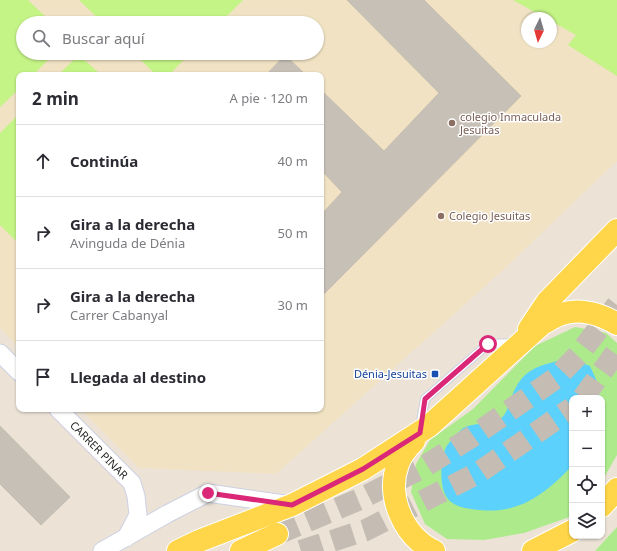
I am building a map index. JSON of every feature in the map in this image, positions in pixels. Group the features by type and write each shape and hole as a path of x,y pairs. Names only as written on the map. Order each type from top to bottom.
{"main road":[{"path":"519,343 547,302 617,230"},
{"path":"178,551 199,541 292,505 363,469 420,433 542,324 562,314 580,312 597,314 617,324"},
{"path":"420,433 398,463 395,491 396,504 400,517 426,550"},
{"path":"605,503 617,489"},
{"path":"533,551 569,533"},
{"path":"241,551 277,534"}],"street":[{"path":"0,354 16,369"},
{"name":"CARRER PINAR","path":"61,412 132,483 136,496 138,515 126,538"},
{"path":"102,551 167,514 208,493 292,505"}],"shaded area":[{"name":"Colegio Jesuitas","path":"0,0 617,0 617,161 503,270 276,474 139,468 83,412 324,412 324,72 16,72 16,345 0,328"}],"green space":[{"path":"0,0 28,0 45,16 16,16 16,60 48,60 36,72 16,72 16,92 0,107"},
{"path":"79,0 243,0 227,16 96,16"},
{"path":"513,0 617,0 617,76 568,45 576,35 557,24 557,12 534,12"},
{"path":"74,60 84,60 98,72 61,72"},
{"path":"141,60 183,60 172,72 153,72"},
{"path":"16,117 15,240 0,225 0,133"},
{"path":"575,327 606,333 617,343 617,455 605,476 605,395 569,395 569,517 524,533 484,540 447,539 425,524 411,492 416,464 430,440 473,409 535,346"},
{"path":"617,527 617,551 595,551"}],"water":[{"path":"561,360 576,361 590,366 599,386 599,395 569,395 569,469 542,493 531,500 507,509 469,509 454,504 447,498 442,484 442,460 446,447 462,429 476,424 492,422 500,419 505,414 513,393 522,378 534,369"}],"building":[{"name":"colegio Inmaculada Jesuitas","path":"347,0 424,0 521,96 324,294 324,212 342,192 324,173 324,93 384,151 439,93"},
{"path":"280,60 290,60 303,72 269,72"},
{"path":"0,426 70,497 41,525 0,484"}],"tunnel":[{"path":"277,534 360,499 422,468 473,436 556,378 579,354 617,305"},
{"path":"585,395 617,351"},
{"path":"301,551 366,530 478,473 569,410"}],"place":[{"name":"colegio Inmaculada Jesuitas","path":"452,123"},
{"name":"Colegio Jesuitas","path":"441,216"},
{"name":"Dénia-Jesuitas","path":"435,374"}],"route":[{"path":"208,493 292,505 363,469 420,433 425,399 488,344"}]}
